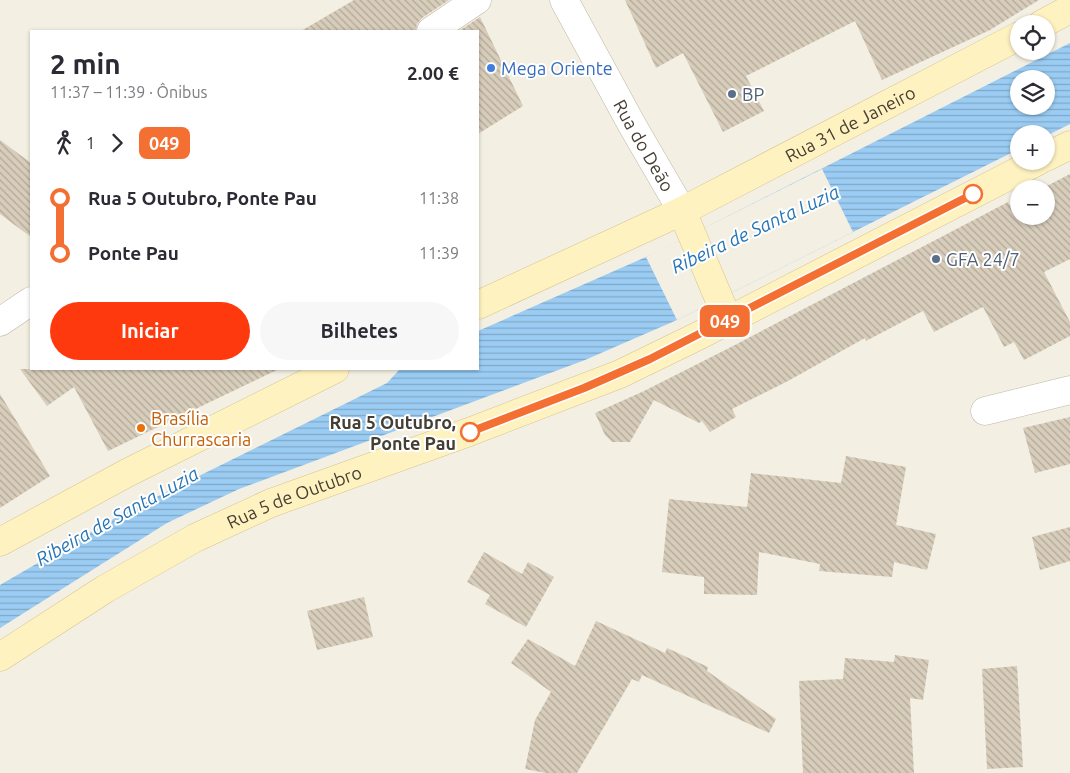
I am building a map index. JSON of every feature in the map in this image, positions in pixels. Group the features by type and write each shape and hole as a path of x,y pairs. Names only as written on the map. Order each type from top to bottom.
{"main road":[{"path":"1055,17 1070,9"},
{"name":"Rua 31 de Janeiro","path":"479,305 682,212 1010,41"},
{"path":"1055,152 1070,145"},
{"name":"Rua 5 de Outubro","path":"0,657 105,589 195,538 270,503 468,432 620,374 1020,170"},
{"path":"682,212 728,320"},
{"path":"0,542 127,473 333,370"}],"street":[{"path":"432,30 477,0"},
{"name":"Rua do Deão","path":"564,0 682,212"},
{"path":"0,322 30,302"},
{"path":"985,412 1070,390"}],"water":[{"name":"Ribeira de Santa Luzia","path":"1070,43 1070,124 1055,132 1055,125 1010,125 1010,154 677,320 585,360 239,489 167,523 0,628 0,585 122,514 387,383 399,370 479,370 479,331 655,253 1010,73 1010,115 1055,115 1055,70 1017,70 1036,60 1055,60 1055,51"}],"pier":[{"path":"822,169 853,232 677,320 646,257"}],"building":[{"path":"354,0 449,0 422,18 417,24 416,30 303,30"},
{"path":"625,0 1039,0 1014,15 1010,15 1010,18 990,30 882,80 855,21 746,76 764,111 723,132 683,53 656,68"},
{"name":"Mega Oriente","path":"480,17 523,106 479,133 479,30 460,30"},
{"path":"0,140 30,162 30,236 0,214"},
{"path":"1070,174 1070,259 1044,272 1070,322 1070,336 1024,360 1014,342 1004,347 983,307 934,332 923,311 866,341 865,338 788,381 732,409 736,417 710,432 702,421 699,423 654,400 630,442 612,442 605,435 595,413 644,391 735,345 1008,202 1010,204 1010,225 1055,225 1055,182"},
{"path":"20,369 277,370 108,451 74,387 47,406"},
{"path":"0,394 50,476 0,508"},
{"path":"1070,417 1070,464 1035,473 1023,428"},
{"path":"846,456 906,467 896,525 936,534 927,570 894,562 892,577 819,571 820,564 759,552 757,595 704,594 704,577 662,572 669,499 747,507 751,473 841,483"},
{"path":"1070,527 1070,561 1040,570 1032,537"},
{"path":"484,552 522,574 528,562 554,577 526,627 485,604 490,595 467,582"},
{"path":"364,597 373,637 317,650 307,611"},
{"path":"596,621 665,653 667,648 708,667 707,671 776,719 769,733 642,675 639,682 632,679 577,773 546,773 525,769 535,720 551,692 511,663 528,639 575,666"},
{"path":"895,655 929,660 923,700 910,698 914,773 803,773 799,681 843,679 845,658 894,662"},
{"path":"1017,666 1023,767 987,769 982,669"}],"bus line":[{"name":"049","path":"470,432 620,374 698,336 973,194"}],"place":[{"name":"Mega Oriente","path":"491,68"},
{"name":"BP","path":"732,94"},
{"name":"GFA 24/7","path":"936,259"},
{"name":"Brasília Churrascaria","path":"141,428"},
{"name":"Rua 5 Outubro, Ponte Pau","path":"470,432"}]}
